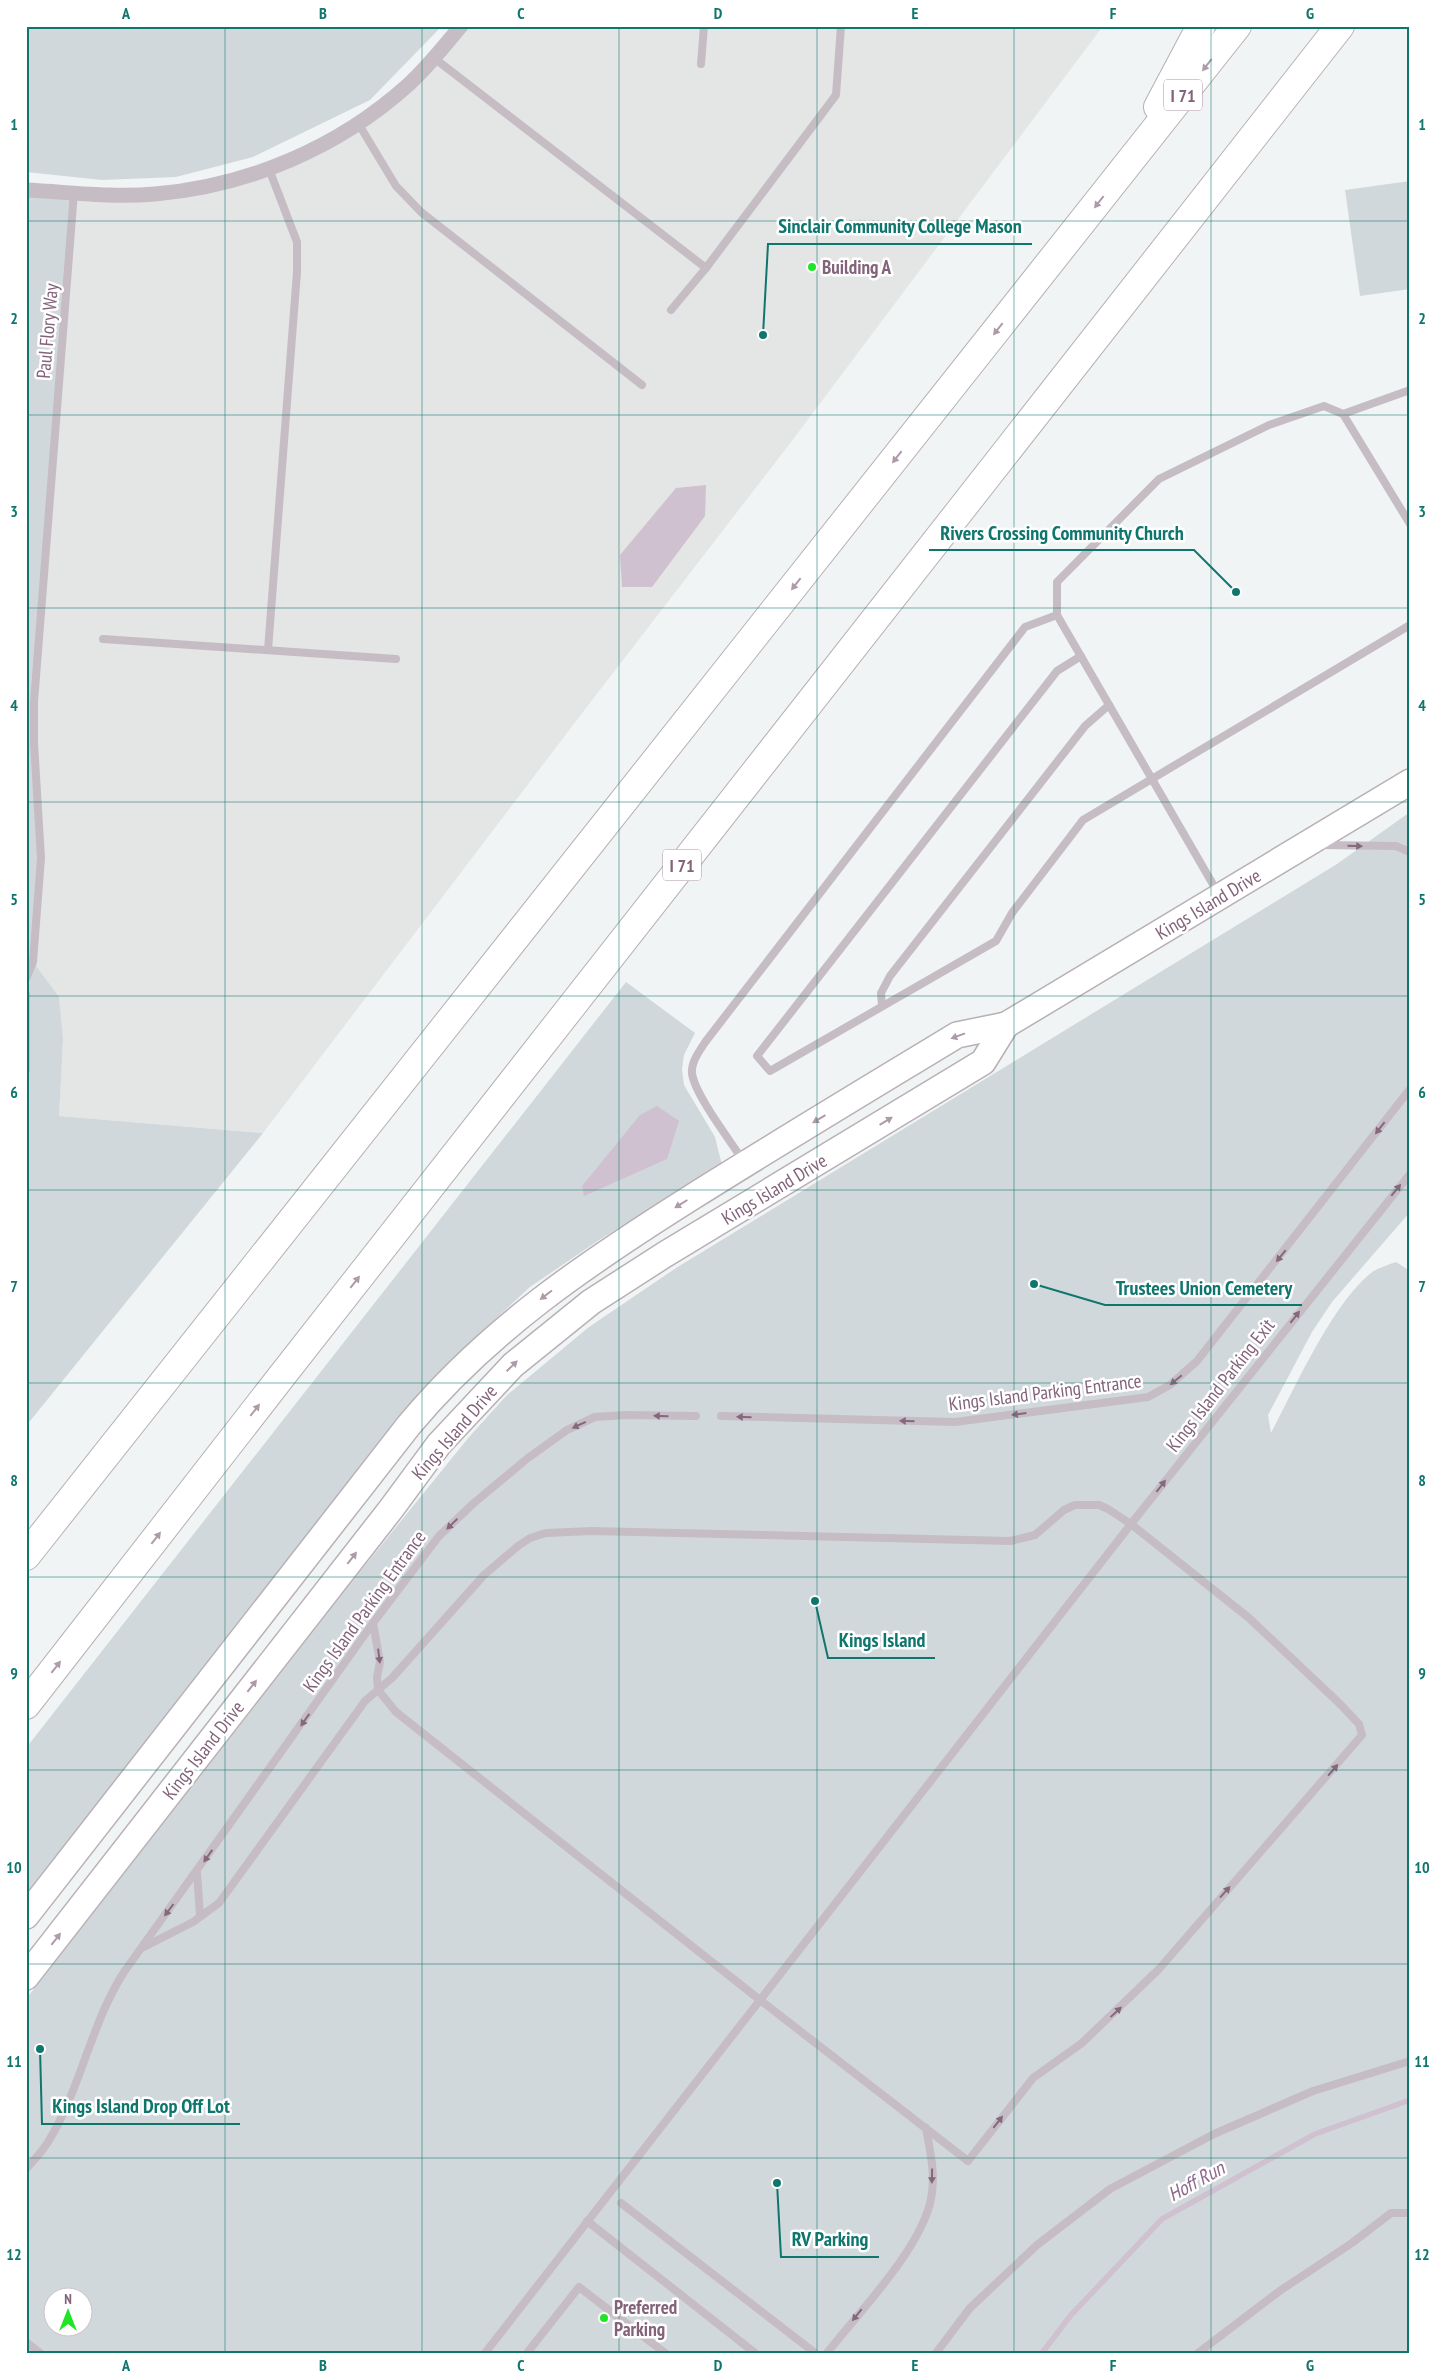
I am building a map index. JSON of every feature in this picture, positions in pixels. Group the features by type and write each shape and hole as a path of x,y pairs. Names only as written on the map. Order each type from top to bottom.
{"highway":[{"path":"1130,164 1194,35 1201,26"},
{"name":"I 71","path":"26,1556 1130,164 1237,26"},
{"name":"I 71","path":"26,1705 287,1369 1340,26"}],"main road":[{"name":"Kings Island Drive","path":"26,1916 436,1392 473,1355 519,1315 623,1241 957,1035 1006,1025 1410,782"},
{"name":"Kings Island Drive","path":"26,1977 392,1509 439,1444 513,1365 600,1296 664,1255 983,1062 1006,1025"}],"street":[{"path":"26,190 111,196 155,194 213,186 269,169 323,145 358,123 407,86 461,26"}],"lane":[{"path":"701,64 704,26"},
{"path":"671,310 706,268 836,95 841,26"},
{"path":"434,58 706,268"},
{"path":"358,123 396,186 421,212 642,385"},
{"path":"268,650 297,272 297,242 269,169"},
{"name":"Paul Flory Way","path":"26,978 33,962 40,858 34,743 34,702 74,192"},
{"path":"1343,414 1410,390"},
{"path":"1220,897 1057,615 1057,582 1159,479 1269,425 1324,406 1343,414 1410,524"},
{"path":"745,1164 700,1094 692,1074 696,1058 706,1041 1024,627 1057,615"},
{"path":"1081,656 1057,671 757,1056 770,1070 996,942 1012,913 1083,820 1410,625"},
{"path":"103,639 396,659"},
{"path":"882,1006 881,993 890,976 1085,726 1109,705"},
{"path":"1306,845 1396,846 1410,852"},
{"path":"26,994 26,1070"},
{"name":"Kings Island Parking Entrance","path":"721,1416 956,1422 1148,1397 1170,1385 1197,1361 1410,1089"},
{"name":"Kings Island Parking Exit","path":"485,2353 1130,1524 1410,1174"},
{"name":"Kings Island Parking Entrance","path":"26,2168 48,2142 70,2096 112,1991 373,1622 439,1536 475,1502 528,1458 567,1430 595,1417 626,1415 696,1416"},
{"path":"142,1948 200,1916 219,1903 358,1709 378,1690 405,1664 484,1575 518,1546 530,1538 546,1533 592,1531 1010,1541 1035,1535 1064,1510 1074,1505 1099,1505 1130,1524 1249,1618 1339,1703 1359,1724 1362,1735 1159,1969 1082,2043 1033,2078 968,2161 760,2000 396,1712 378,1690 377,1677 380,1662 373,1622"},
{"path":"197,1872 200,1916"},
{"path":"936,2353 970,2308 1037,2245 1110,2189 1214,2134 1304,2095 1410,2061"},
{"path":"827,2353 903,2258 925,2220 931,2198 933,2170 926,2128"},
{"path":"621,2203 815,2353"},
{"path":"1198,2353 1281,2290 1352,2243 1391,2213 1410,2213"},
{"path":"587,2221 755,2353"},
{"path":"527,2353 579,2287 665,2353"},
{"path":"26,2342 40,2353"}],"shaded area":[{"path":"26,26 442,26 370,100 253,157 176,177 102,180 26,172"},
{"path":"461,26 1103,26 791,442 263,1133 59,1116 63,1041 33,962 34,743 74,192 111,196 256,175 373,113"},
{"path":"1410,181 1410,289 1360,296 1345,190"},
{"path":"26,190 74,192 34,702 41,858 33,962 59,997 63,1041 59,1116 263,1133 26,1426"},
{"path":"706,485 705,516 652,587 622,587 620,555 676,488"},
{"path":"1410,812 1410,1212 1332,1302 1312,1332 1268,1415 1271,1433 1315,1348 1342,1305 1356,1287 1373,1271 1396,1262 1410,1271 1410,2353 26,2353 26,1999 358,1574 469,1437 507,1395 589,1327 676,1268 1337,864"},
{"path":"626,982 695,1033 684,1055 682,1069 684,1085 715,1137 722,1165 599,1240 530,1287 463,1349 397,1422 26,1896 26,1748"},
{"path":"657,1106 679,1121 667,1159 584,1196 582,1186 640,1115"}],"waterway":[{"name":"Hoff Run","path":"1042,2353 1071,2315 1162,2219 1315,2134 1410,2100"}],"place":[{"name":"Building A","path":"812,267"},
{"name":"Sinclair Community College Mason","path":"763,335"},
{"name":"Rivers Crossing Community Church","path":"1236,592"},
{"name":"Trustees Union Cemetery","path":"1034,1284"},
{"name":"Kings Island","path":"815,1601"},
{"name":"Kings Island Drop Off Lot","path":"40,2049"},
{"name":"RV Parking","path":"777,2183"},
{"name":"Preferred Parking","path":"604,2318"}]}
